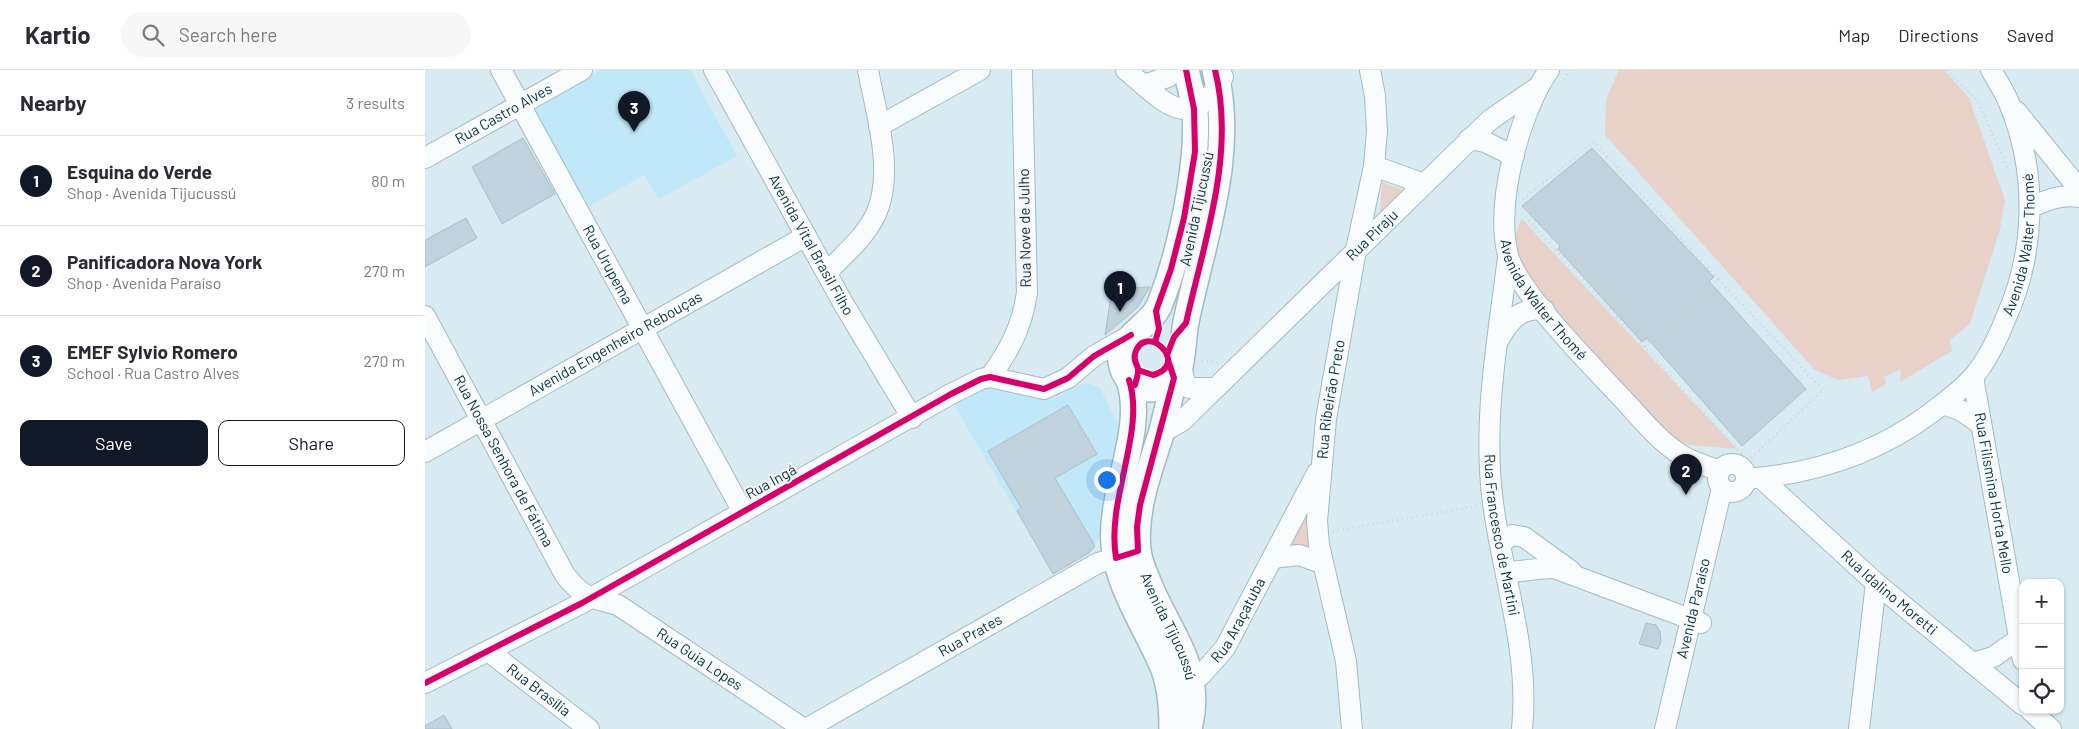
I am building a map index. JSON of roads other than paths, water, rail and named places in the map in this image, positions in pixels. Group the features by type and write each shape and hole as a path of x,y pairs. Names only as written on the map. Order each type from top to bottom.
{"main road":[{"name":"Avenida Tijucussú","path":"1186,70 1195,109 1195,152 1184,218 1158,307 1134,333 1121,352 1135,408 1114,525 1127,555 1152,592 1185,659 1193,681 1193,705 1189,729"},
{"name":"Avenida Tijucussú","path":"1172,729 1169,686 1163,666 1121,576 1137,527 1140,505 1180,359 1221,159 1223,124 1220,75"},
{"path":"1126,374 1140,387 1152,389 1166,385 1180,359 1174,337 1161,330 1151,328 1134,333"}],"street":[{"name":"Rua Urupema","path":"501,70 743,512"},
{"name":"Rua Castro Alves","path":"425,158 582,70"},
{"name":"Avenida Vital Brasil Filho","path":"714,70 806,236 912,418"},
{"path":"827,272 865,232 876,214 883,194 885,174 879,126 868,70"},
{"path":"879,126 980,70"},
{"name":"Rua Nove de Julho","path":"990,377 1015,340 1023,317 1027,293 1022,70"},
{"path":"1126,70 1177,109 1195,109 1209,98 1220,75"},
{"path":"1144,85 1161,81 1176,70"},
{"name":"Rua Ribeirão Preto","path":"1352,729 1346,661 1322,563 1317,534 1320,467 1326,419 1356,250 1374,166 1377,131 1375,96 1370,70"},
{"name":"Avenida Walter Thomé","path":"1549,70 1535,89 1513,156 1504,212 1504,234 1508,257 1519,280 1543,310 1591,365 1666,443 1679,454 1739,474 1807,471 1864,453 1895,438 1943,404 1973,377 1986,360 2013,303 2024,270 2031,207 2025,158 2009,102 1991,70"},
{"name":"Rua Piraju","path":"1161,433 1182,421 1469,139 1505,108 1535,89"},
{"path":"2009,102 2079,189"},
{"path":"1469,139 1485,142 1513,156"},
{"path":"1374,166 1425,184"},
{"path":"2031,207 2059,197 2079,197"},
{"name":"Avenida Engenheiro Rebouças","path":"425,452 806,236"},
{"name":"Rua Francesco de Martini","path":"1508,257 1490,391 1489,423 1493,503 1507,570 1522,659 1524,711 1522,729"},
{"name":"Rua Francesco de Martini","path":"1497,341 1508,323 1519,313 1529,309 1543,310"},
{"name":"Rua Nossa Senhora de Fátima","path":"425,316 565,576 578,592 590,598"},
{"path":"990,377 1045,389 1057,385 1104,349 1134,333"},
{"path":"1180,359 1185,383 1189,388 1215,388"},
{"path":"1083,366 1100,360 1126,374"},
{"name":"Rua Ingá","path":"425,683 590,598 912,418 951,394 981,379 990,377"},
{"name":"Rua Filismina Horta Mello","path":"1973,377 1979,423 2019,639"},
{"path":"1943,404 1962,411 1979,423"},
{"name":"Rua Araçatuba","path":"1169,686 1193,681 1212,665 1225,648 1320,467"},
{"name":"Rua Idalino Moretti","path":"1739,474 1876,583 2019,701"},
{"name":"Avenida Paraíso","path":"1665,729 1739,474"},
{"path":"1501,542 1512,535 1525,537 1574,574"},
{"name":"Rua Prates","path":"805,729 1098,563 1127,555"},
{"path":"1273,558 1299,555 1322,563"},
{"path":"1507,570 1516,573 1539,567 1554,568 1696,621"},
{"path":"1859,729 1876,583"},
{"name":"Rua Guia Lopes","path":"590,598 618,605 805,729"},
{"name":"Avenida Paraíso","path":"1678,729 1696,621"},
{"path":"1972,663 1993,657 2005,651 2019,639"},
{"name":"Rua Brasília","path":"488,651 589,729"},
{"name":"Rua Idalino Moretti","path":"2034,714 2051,729"}],"place":[{"name":"EMEF Sylvio Romero","path":"634,132"},
{"name":"Esquina do Verde","path":"1120,312"},
{"name":"Panificadora Nova York","path":"1686,495"}]}
